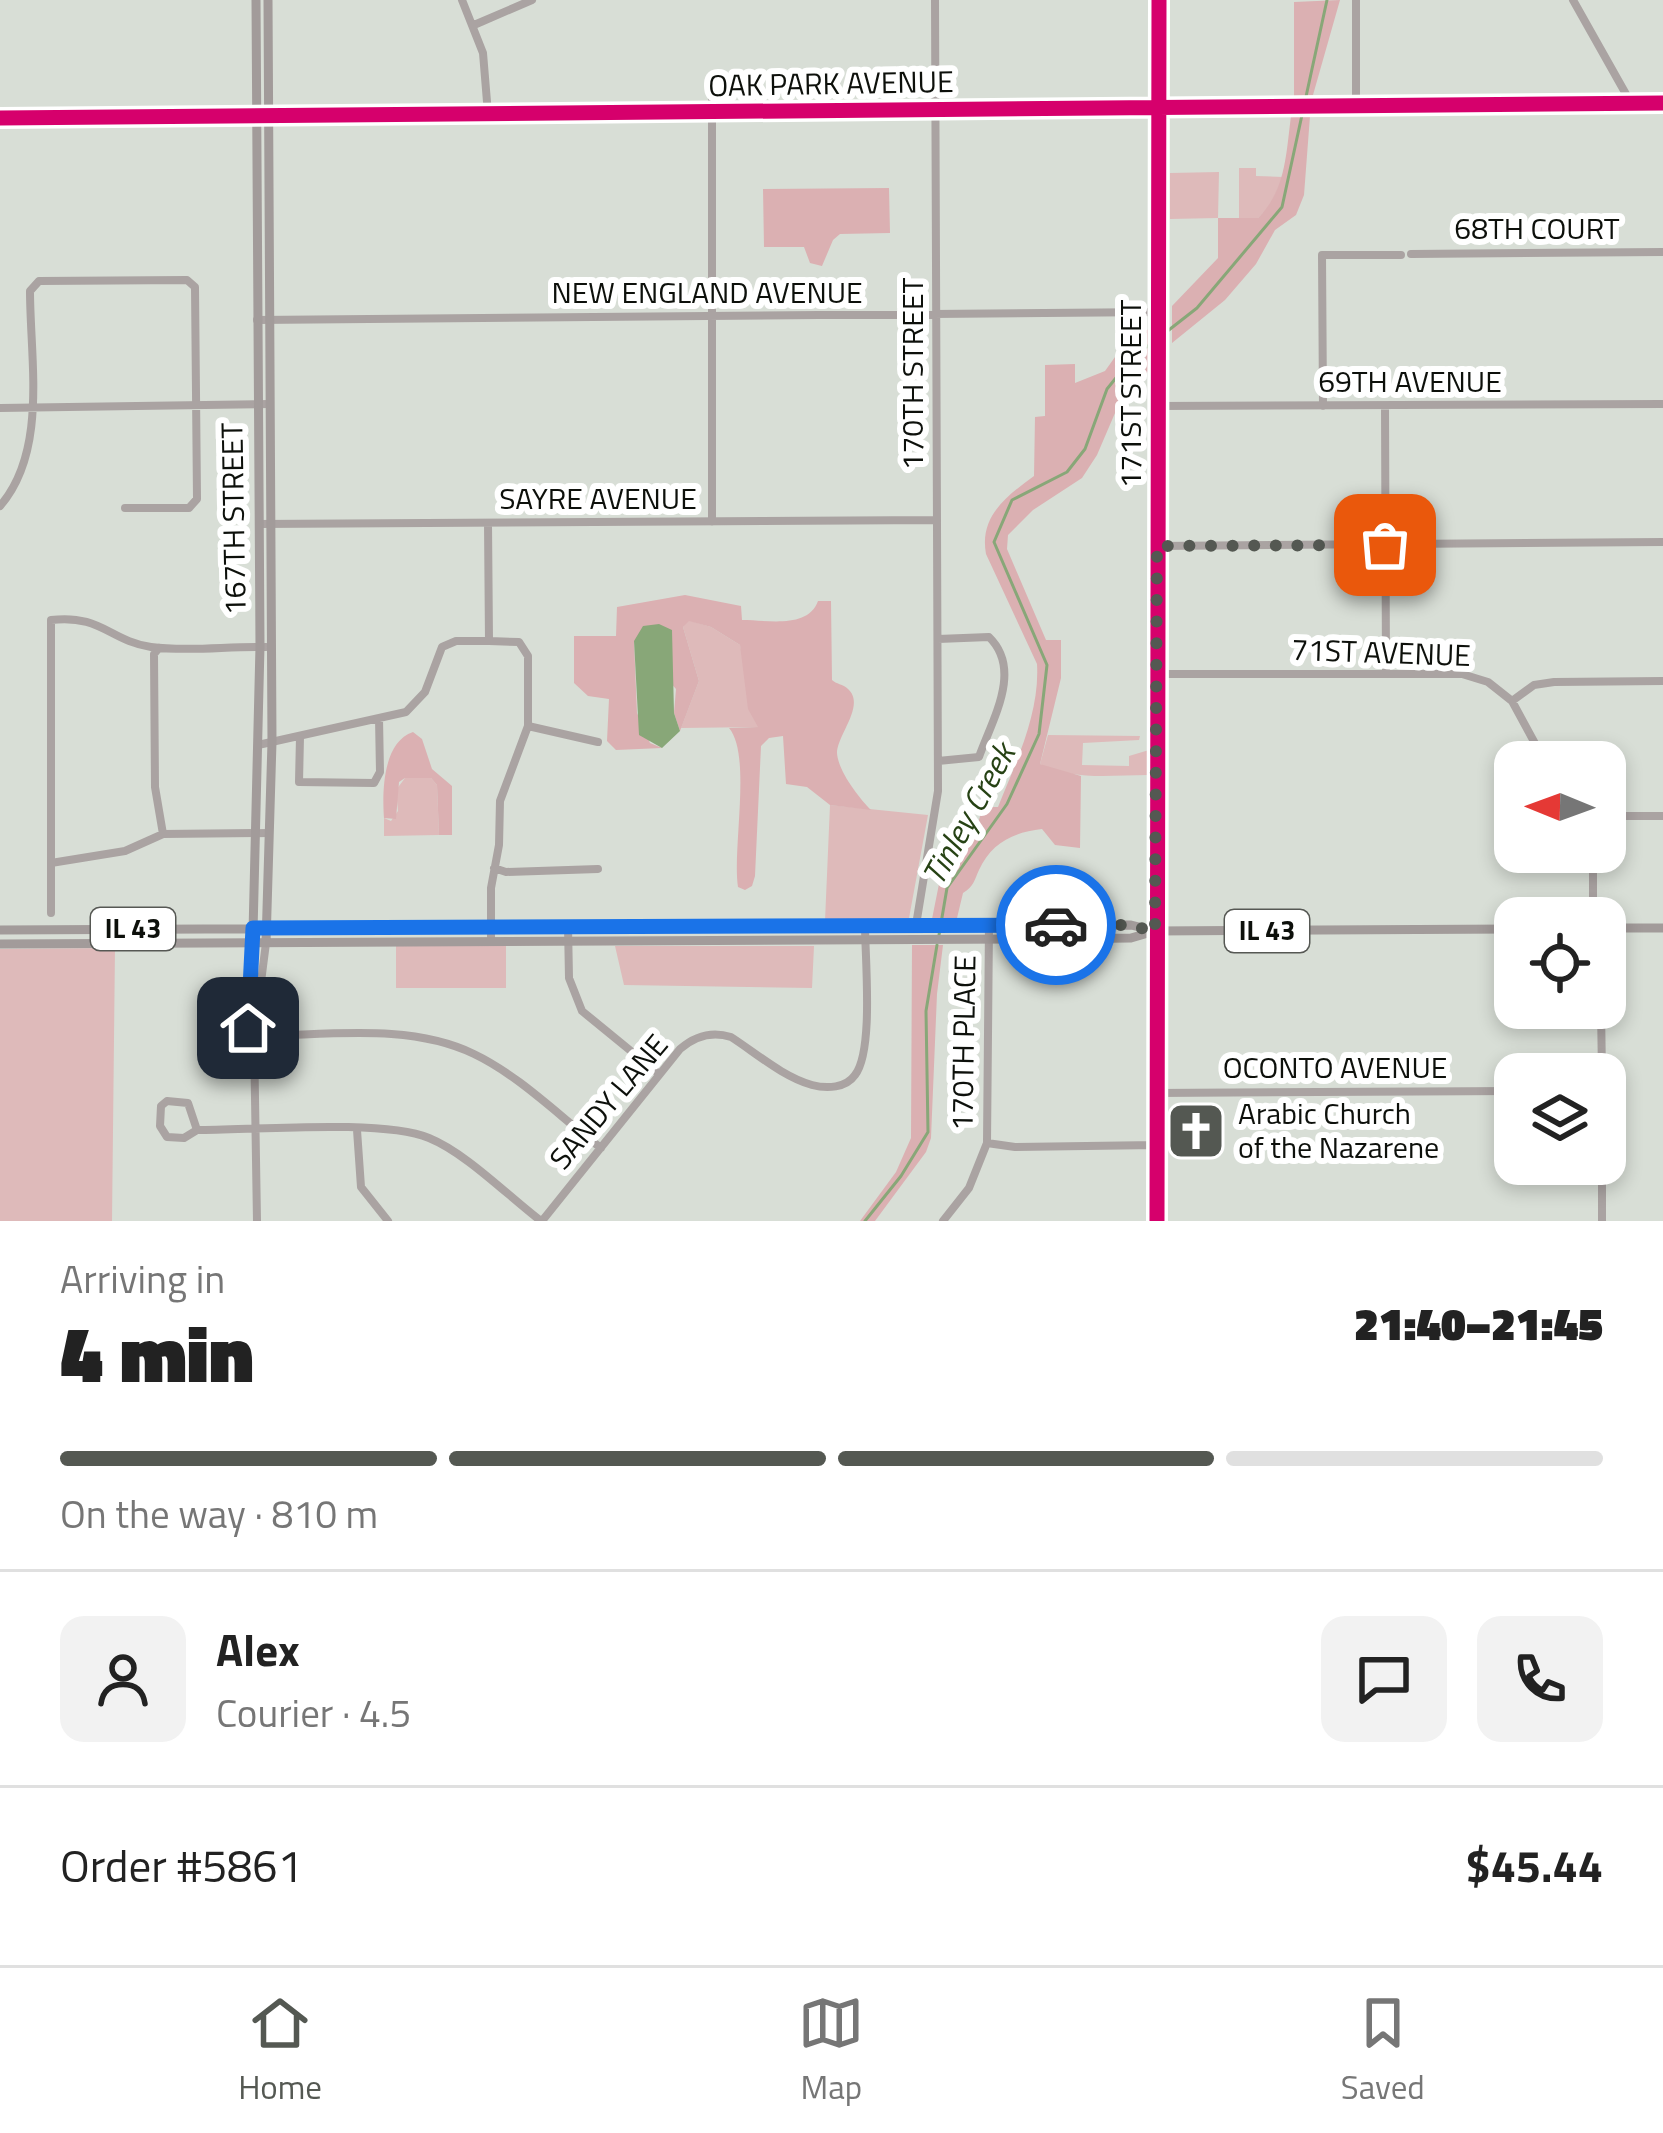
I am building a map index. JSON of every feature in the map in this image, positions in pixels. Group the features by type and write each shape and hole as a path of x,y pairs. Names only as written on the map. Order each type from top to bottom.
{"main road":[{"name":"167TH STREET","path":"256,0 269,319 264,524"},
{"name":"167TH STREET","path":"252,943 272,742 256,320 268,0"},
{"name":"167TH STREET","path":"265,647 258,745 266,943"},
{"name":"IL 43","path":"0,930 1131,925 1155,932"},
{"path":"1626,928 1663,928"},
{"name":"IL 43","path":"0,944 943,940 1131,938 1155,932 1494,929"}],"street":[{"path":"462,0 483,53 488,115"},
{"path":"474,25 532,0"},
{"name":"170TH STREET","path":"916,925 938,791 935,0"},
{"name":"171ST STREET","path":"1156,1221 1159,0"},
{"path":"1356,0 1356,106"},
{"path":"1573,0 1631,103"},
{"path":"712,98 712,522"},
{"name":"OAK PARK AVENUE","path":"0,118 1663,103"},
{"name":"68TH COURT","path":"1322,406 1322,256 1663,252"},
{"path":"0,506 26,460 31,407 30,291 39,281 192,282 194,504 189,508 125,508"},
{"name":"NEW ENGLAND AVENUE","path":"256,320 1158,312"},
{"path":"0,408 270,404"},
{"name":"69TH AVENUE","path":"1158,406 1663,404"},
{"path":"1385,406 1386,672"},
{"name":"SAYRE AVENUE","path":"264,524 937,520"},
{"path":"488,523 489,641"},
{"path":"1157,546 1663,542"},
{"path":"51,913 51,620 93,621 128,640 159,648 265,647"},
{"path":"938,639 989,638 995,642 1006,678 979,757 938,761"},
{"path":"258,745 400,715 418,702 442,647 455,641 514,640 525,646 528,726 503,785 491,940"},
{"path":"159,648 154,654 155,787 164,834"},
{"name":"71ST AVENUE","path":"1156,674 1462,674 1488,682 1512,701"},
{"path":"1533,741 1512,701 1534,686 1663,681"},
{"path":"299,736 299,782 374,783 380,772 379,718"},
{"path":"528,726 598,742"},
{"path":"1626,816 1663,816"},
{"path":"51,862 125,851 164,834 263,833"},
{"path":"494,868 506,872 598,868"},
{"name":"SANDY LANE","path":"542,1221 686,1044 720,1034 812,1085 857,1083 865,1044 866,925"},
{"name":"170TH PLACE","path":"944,1221 974,1180 987,1143 988,925"},
{"path":"568,926 569,978 582,1011 659,1074"},
{"name":"167TH STREET","path":"252,943 248,1028 254,1036"},
{"name":"167TH STREET","path":"256,1221 254,1036 266,943"},
{"path":"254,1036 404,1036 447,1043 499,1069 601,1148"},
{"name":"OCONTO AVENUE","path":"1156,1094 1494,1091"},
{"path":"197,1130 188,1103 176,1100 161,1106 160,1126 167,1136 184,1138 197,1130 409,1132 430,1138 542,1221"},
{"path":"357,1130 361,1187 388,1221"},
{"path":"987,1143 1015,1147 1156,1145"},
{"path":"1602,1185 1602,1221"}],"shaded area":[{"path":"1340,0 1313,95 1294,96 1294,2"},
{"path":"1291,116 1310,116 1304,195 1296,215 1275,230 1256,264 1225,300 1172,343 1172,306 1218,258 1218,218 1258,218 1274,196 1283,171"},
{"path":"1239,168 1256,168 1256,176 1283,177 1271,204 1258,218 1239,218"},
{"path":"1219,172 1218,218 1170,219 1170,173"},
{"path":"889,188 890,233 840,234 822,266 810,263 804,247 764,247 763,189"},
{"path":"1151,327 1152,367 1118,406 1082,478 1033,510 1008,535 1007,549 1046,640 1061,640 1061,678 1040,764 1081,776 1080,848 1055,845 1042,829 1013,836 984,861 963,893 957,918 932,919 943,864 973,839 983,807 998,807 1035,701 1037,664 986,554 985,541 997,508 1034,476 1035,417 1045,416 1045,365 1075,364 1075,383 1105,371 1120,350"},
{"path":"685,595 741,606 742,620 763,621 796,619 806,616 818,601 831,601 832,680 853,696 838,760 871,810 830,805 807,787 786,784 783,736 769,738 761,746 755,876 745,890 738,887 737,870 739,759 729,728 758,727 748,709 740,645 711,627 689,621 683,627 699,681 680,731 674,713 676,689 634,641 637,713 650,743 662,748 616,750 607,741 609,699 588,696 574,683 574,636 616,636 617,607"},
{"path":"688,620 711,627 740,645 759,727 681,728 699,681 683,627"},
{"path":"659,624 672,630 674,713 680,731 662,748 639,735 634,641 643,626"},
{"path":"413,732 422,739 432,769 452,786 452,835 439,835 437,785 431,778 399,782 396,819 384,818 390,756 403,737"},
{"path":"1048,735 1140,736 1139,740 1083,743 1082,765 1129,766 1129,756 1149,750 1148,775 1093,776 1040,764"},
{"path":"405,778 431,778 437,785 439,835 384,836 384,818 391,821 398,811 396,790"},
{"path":"830,805 928,815 909,918 825,921"},
{"path":"506,945 506,988 396,988 396,946"},
{"path":"912,945 943,945 931,1138 926,1152 875,1221 860,1221 896,1172 911,1138"},
{"path":"615,946 814,946 812,988 624,985"},
{"path":"115,948 112,1221 0,1221 0,949"}],"waterway":[{"name":"Tinley Creek","path":"1165,333 1197,308 1282,207 1327,0"},
{"name":"Tinley Creek","path":"939,935 947,888 1007,804 1039,734 1047,665 994,542 1012,500 1067,472 1085,449 1107,389 1132,358 1152,343"},
{"name":"Tinley Creek","path":"865,1221 928,1132 926,1011 937,945"}],"cycle path":[{"path":"1157,1221 1159,0"},
{"path":"0,118 1663,103"}],"way so far":[{"path":"1056,925 1131,925 1155,932 1157,546 1385,545"}],"place":[{"name":"Arabic Church of the Nazarene","path":"1196,1131"}],"route":[{"path":"248,1028 253,928 1056,925"}]}
